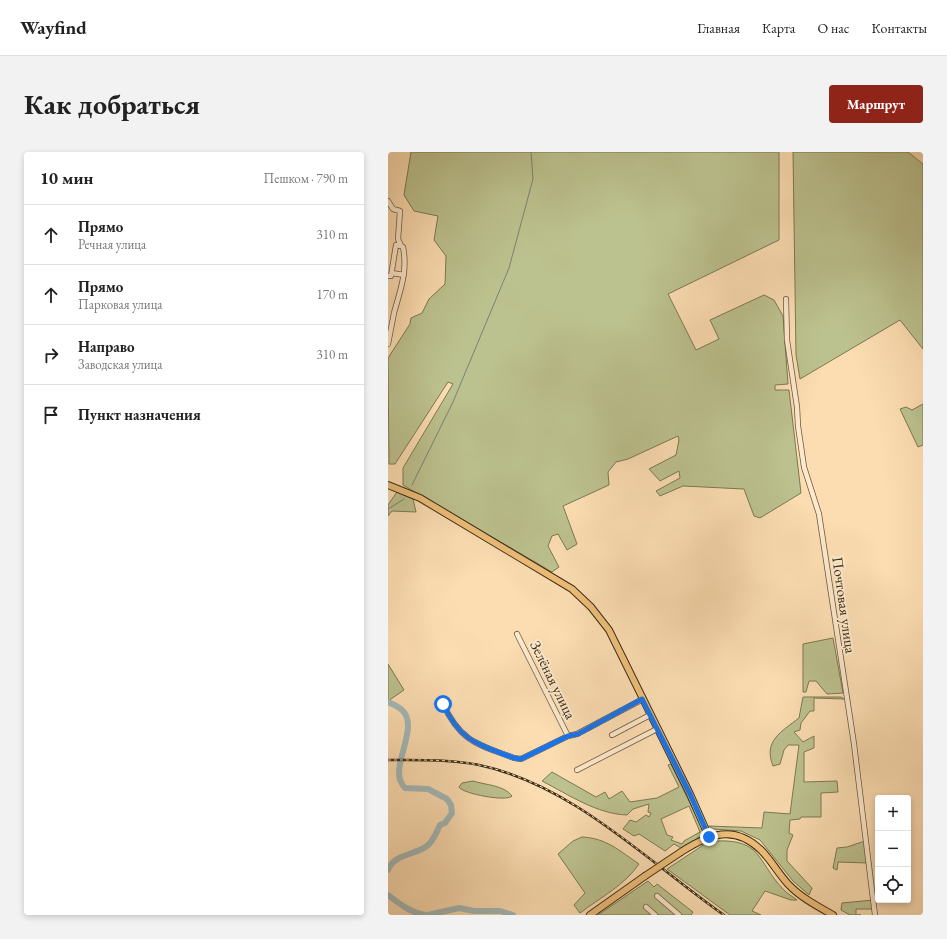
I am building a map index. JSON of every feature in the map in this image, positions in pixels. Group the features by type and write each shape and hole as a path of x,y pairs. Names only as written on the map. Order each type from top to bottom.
{"main road":[{"path":"388,485 420,498 567,586 592,607 609,630 690,794 709,837"},
{"path":"590,915 698,841 709,837 732,834 748,840 761,850 795,891 832,915"}],"street":[{"path":"388,201 393,209 400,211 398,239 403,247 406,260 388,344"},
{"path":"401,246 396,245 390,274 404,275"},
{"path":"388,256 394,257"},
{"name":"Почтовая улица","path":"786,299 787,340 797,407 798,426 804,467 819,514 854,744 875,915"},
{"name":"Зелёная улица","path":"517,634 568,736"},
{"path":"443,704 451,721 471,742 514,758 521,759 568,736 578,734 642,699"},
{"path":"612,735 650,715"},
{"path":"577,770 657,729"},
{"path":"657,896 679,915"},
{"path":"646,907 655,915"}],"green space":[{"path":"411,152 779,152 779,240 668,294 696,350 719,339 710,320 764,295 774,300 783,316 788,384 775,385 775,390 789,390 801,493 760,518 754,516 744,489 683,486 660,496 656,491 680,478 679,471 660,481 649,469 676,455 679,440 678,436 628,459 616,462 608,472 609,485 563,506 577,544 567,550 558,534 552,536 548,546 559,567 552,572 403,485 403,468 453,384 448,382 395,464 389,464 388,358 410,324 411,318 422,313 429,299 445,284 446,256 434,240 438,216 414,211 404,195"},
{"path":"793,152 908,152 923,164 923,349 900,320 800,379 796,355"},
{"path":"923,404 923,445 918,447 900,409 906,407 912,410"},
{"path":"397,492 413,499 416,512 392,511 388,516 388,505"},
{"path":"833,638 843,693 827,694 816,681 809,681 806,692 803,692 803,644"},
{"path":"388,664 404,690 388,701"},
{"path":"803,697 841,697 844,699 814,698 814,711 810,711 801,723 800,730 794,732 803,742 814,736 814,748 804,752 804,782 837,781 838,792 821,793 821,817 801,817 800,819 790,820 789,833 793,835 787,850 787,861 812,888 809,895 793,881 760,840 741,831 713,829 709,826 762,828 764,812 790,814 799,745 788,745 784,750 780,764 773,766 770,750 772,744 780,733 799,718"},
{"path":"671,764 703,830 703,835 681,848 674,844 665,851 639,834 634,836 623,829 630,820 636,822 646,815 649,817 651,813 648,812 649,804 633,809 627,815 616,814 583,803 542,781 552,772 596,797 605,792 609,799 622,791 630,802 657,798 679,787 668,765","holes":["689,806 700,832 684,841 682,844 671,840 673,837 667,835 661,819"]},
{"path":"473,781 499,787 509,792 512,796 508,798 494,798 476,795 462,790 459,787 462,783"},
{"path":"582,837 591,838 606,843 639,864 620,884 580,913 574,905 585,893 558,854 573,841"},
{"path":"716,841 731,841 751,848 784,890 797,900 791,900 765,891 752,911 761,915 730,915 667,869 705,844"},
{"path":"865,841 867,863 838,862 837,870 833,868 837,848 847,847"},
{"path":"648,881 654,887 657,884 693,912 691,915 598,915"},
{"path":"873,900 872,909 856,909 856,915 850,915 841,910 842,903"}],"waterway":[{"path":"412,485 453,402 509,268 533,179 531,152"},
{"path":"388,509 404,499"},
{"path":"388,702 397,706 407,717 407,734 399,772 402,784 405,788 428,789 447,799 451,805 452,813 445,823 440,825 433,839 427,846 395,861 388,870"},
{"path":"388,895 409,910 425,915"},
{"path":"428,915 459,908 474,911 500,911 513,915"}],"railway":[{"path":"388,760 445,761 479,765 513,775 546,789 578,807 608,827 724,915"}],"route":[{"path":"443,704 451,721 471,742 514,758 521,759 568,736 578,734 642,699 690,794 709,837"}]}
